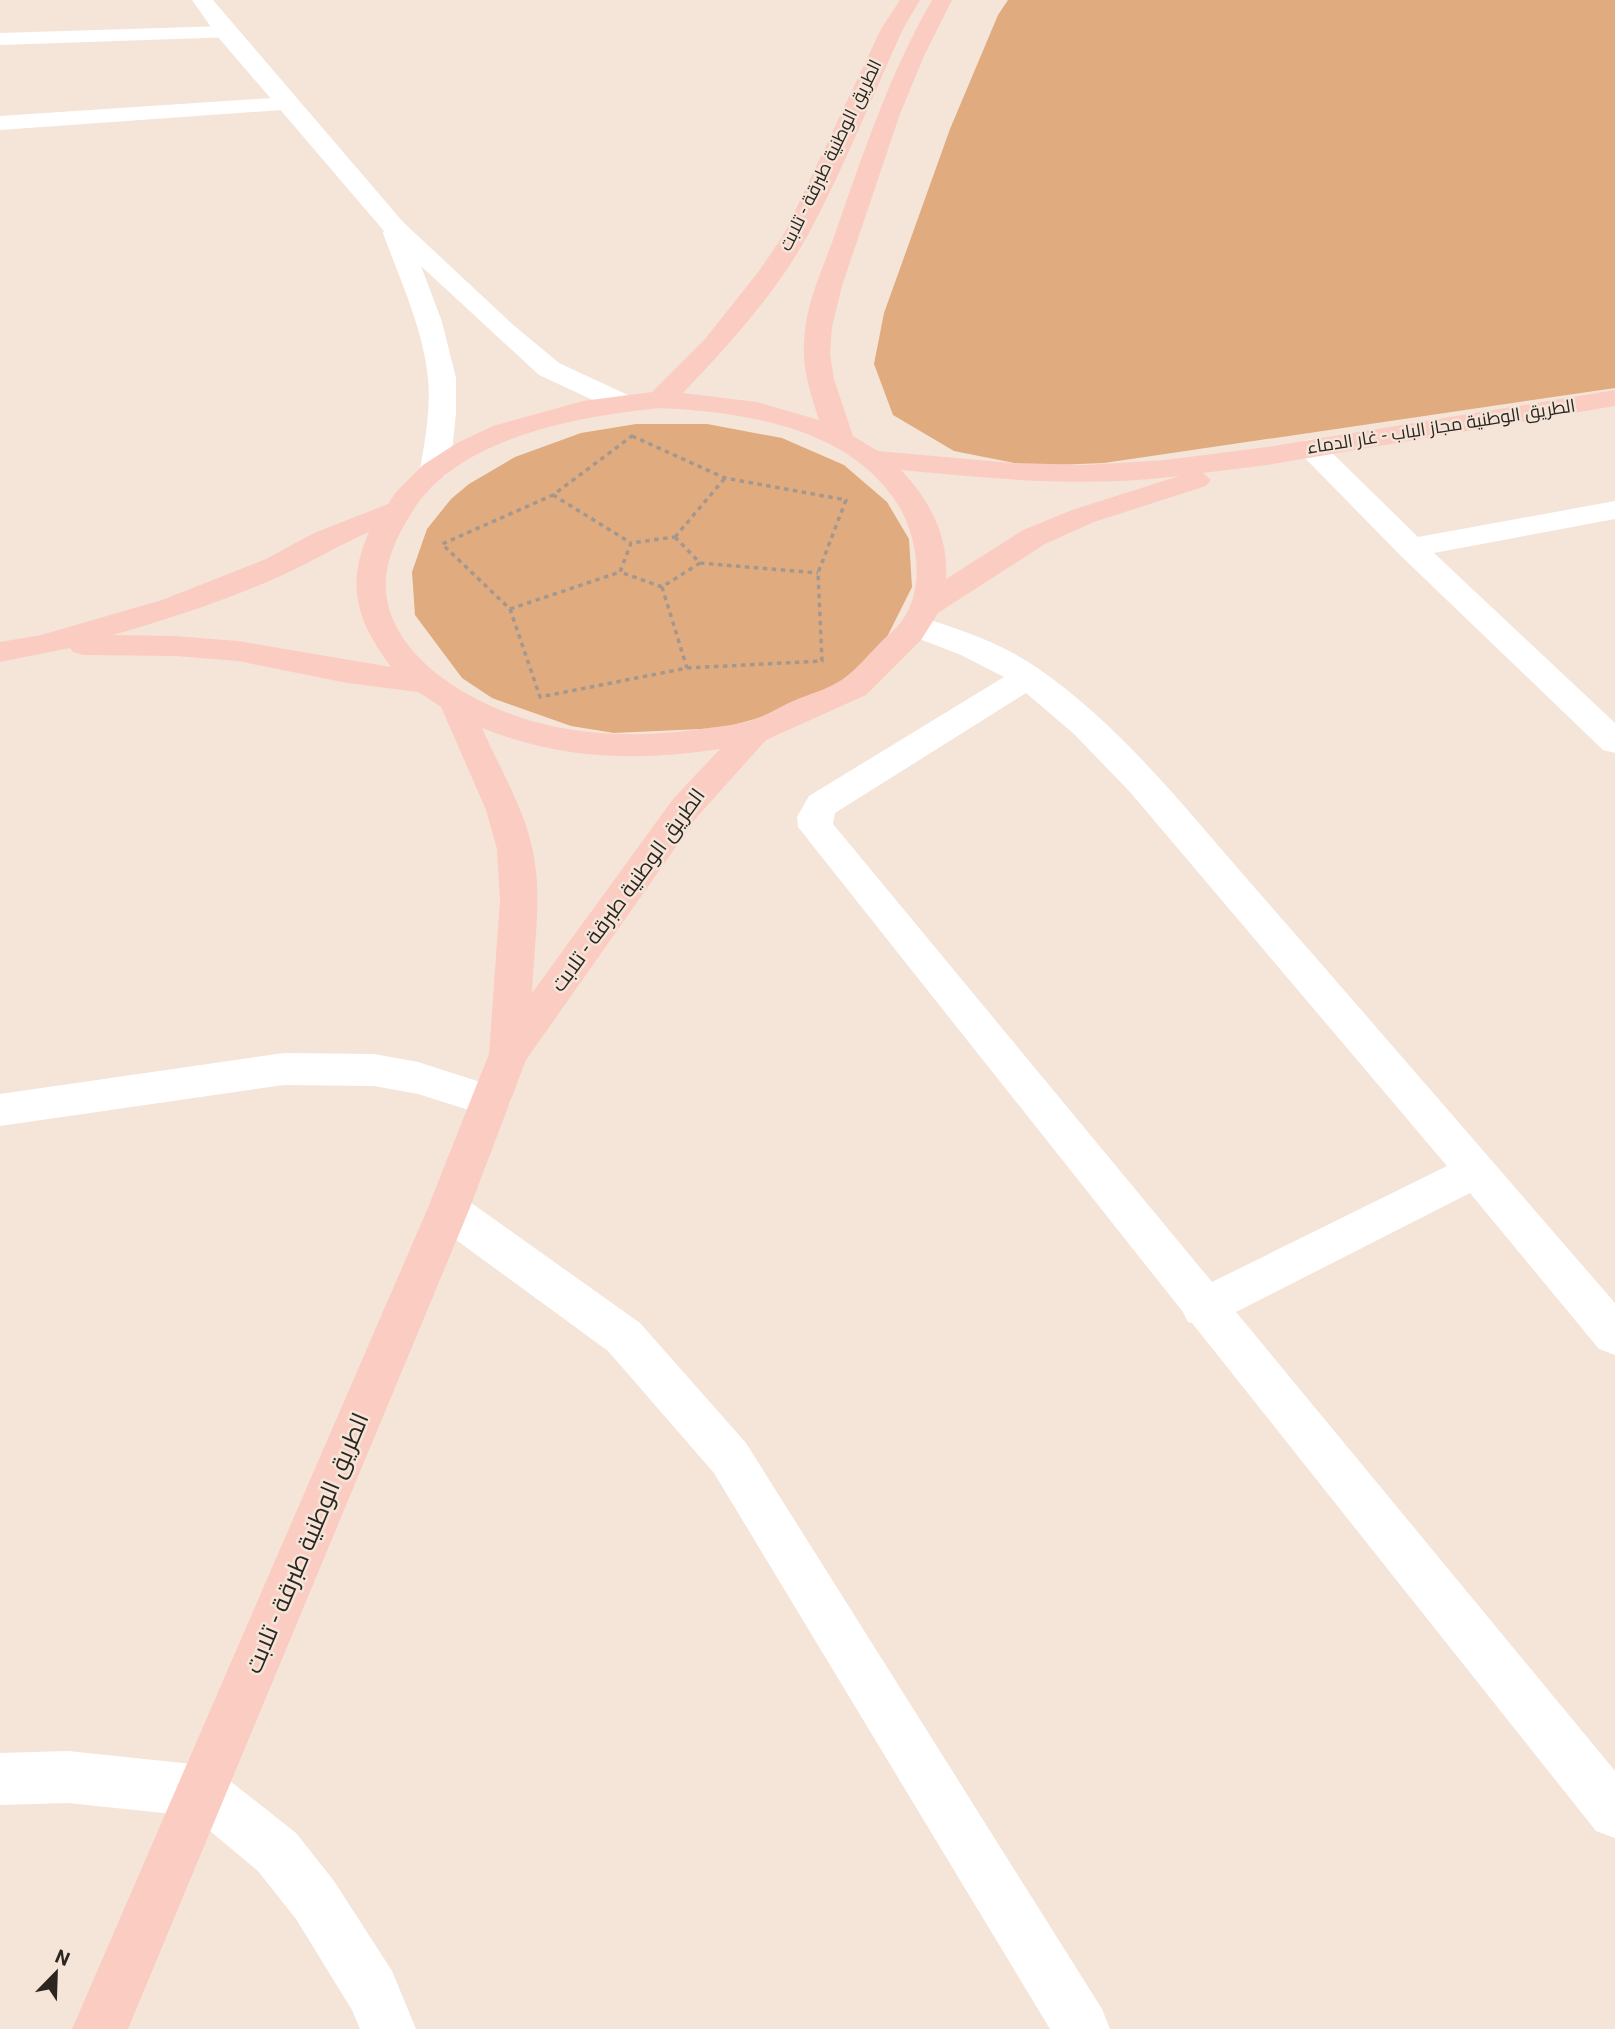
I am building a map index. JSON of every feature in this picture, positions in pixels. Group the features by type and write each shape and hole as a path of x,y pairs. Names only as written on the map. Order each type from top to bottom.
{"main road":[{"name":"الطريق الوطنية طبرقة - تلابت","path":"660,400 714,345 769,275 796,234 886,41 910,0"},
{"name":"الطريق الوطنية طبرقة - تلابت","path":"840,439 817,372 817,339 824,303 884,123 925,29 942,0"},
{"name":"الطريق الوطنية مجاز الباب - غار الدماء","path":"872,459 1012,472 1085,474 1165,469 1267,456 1615,398"},
{"path":"754,732 676,745 595,745 520,731 456,704 423,682 388,642 371,598 374,554 394,511 435,470 488,438 551,415 620,402 660,400 725,404 785,417 840,439 872,459 905,490 926,527 933,566 920,617"},
{"name":"الطريق الوطنية مجاز الباب - غار الدماء","path":"754,732 853,688 920,617 1034,537 1083,516 1267,456"},
{"path":"0,652 43,645 173,607 231,586 277,566 325,540 394,511"},
{"path":"43,645 175,646 226,650 347,672 423,682"},
{"name":"الطريق الوطنية طبرقة - تلابت","path":"456,704 503,810 515,849 518,900 509,1054"},
{"name":"الطريق الوطنية طبرقة - تلابت","path":"100,2029 448,1210 509,1054 685,808 704,785 732,761 754,732"}],"street":[{"path":"202,0 226,32 394,227 502,329 549,369 620,402"},
{"path":"0,39 226,32"},
{"path":"0,123 288,104"},
{"path":"394,227 436,347 442,379 442,422 435,470"},
{"path":"1311,448 1411,548 1615,742"},
{"path":"1411,548 1615,510"},
{"path":"920,617 1028,677 1137,778 1615,1335"},
{"path":"1028,677 830,798 821,805 815,817 816,828 1203,1308 1615,1812"},
{"path":"0,1110 284,1069 374,1070 418,1078 491,1101"},
{"path":"1203,1308 1475,1171"},
{"path":"448,1210 624,1337 730,1458 1082,2029"},
{"path":"0,1779 68,1777 202,1791 277,1852 307,1890 372,1991 388,2029"}],"path":[{"path":"632,436 725,478 846,500 818,573 822,661 687,668 540,697 510,609 442,544 553,495 632,436"},
{"path":"553,495 631,543 675,537 725,478"},
{"path":"675,537 700,563"},
{"path":"620,572 631,543"},
{"path":"662,587 700,563 818,573"},
{"path":"510,609 620,572 662,587"},
{"path":"662,587 687,668"}],"shaded area":[{"path":"1008,0 1615,0 1615,388 1104,463 1030,466 954,451 893,415 874,364 884,313 950,129 998,15"},
{"path":"636,424 707,424 782,438 844,465 887,502 909,539 912,587 882,647 837,685 784,711 722,728 614,733 571,726 492,698 462,678 415,615 412,572 427,529 451,499 469,484 515,457 581,433"}]}
